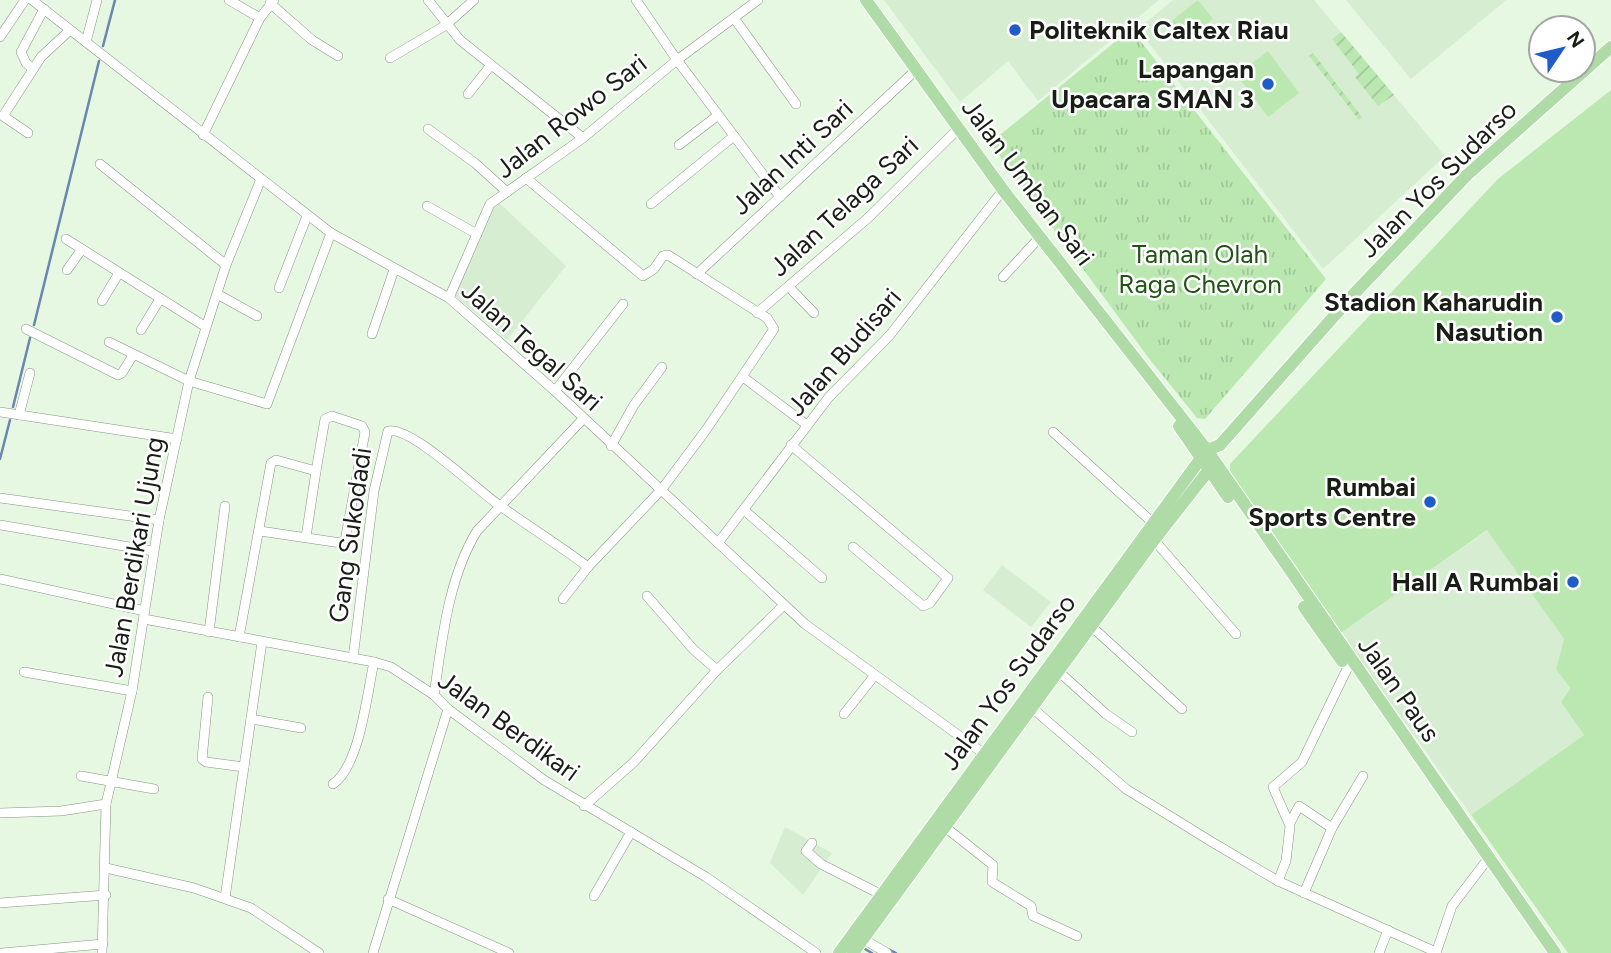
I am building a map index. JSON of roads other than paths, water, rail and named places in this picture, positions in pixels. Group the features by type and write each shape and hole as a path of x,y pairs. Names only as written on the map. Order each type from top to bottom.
{"main road":[{"name":"Jalan Umban Sari","path":"866,0 1003,190 1157,389 1208,460"},
{"name":"Jalan Yos Sudarso","path":"853,953 1058,671 1063,655 1152,522 1351,298 1467,175 1611,47"},
{"name":"Jalan Yos Sudarso","path":"839,953 983,753 1063,655 1091,626 1208,460"},
{"name":"Jalan Paus","path":"1208,460 1347,669 1548,953"},
{"name":"Jalan Paus","path":"1208,460 1555,953"}],"street":[{"path":"0,37 24,0"},
{"name":"Jalan Tegal Sari","path":"32,0 307,216 394,270 449,298 662,489 785,606 983,753"},
{"path":"86,42 97,0"},
{"path":"229,0 260,18"},
{"path":"428,0 446,25 491,65 583,138"},
{"path":"390,58 446,25 474,0"},
{"path":"636,0 717,116 780,197"},
{"name":"Jalan Rowo Sari","path":"449,298 489,206 583,138 677,60 758,0"},
{"path":"203,135 260,18 272,2 312,40 338,56"},
{"path":"33,69 26,63 21,52 44,9"},
{"path":"734,18 796,104"},
{"path":"28,133 4,116 41,57 71,30"},
{"path":"468,94 491,65"},
{"name":"Jalan Inti Sari","path":"697,274 915,71"},
{"path":"679,145 717,116"},
{"path":"428,129 475,163 507,192"},
{"name":"Jalan Telaga Sari","path":"757,313 868,218 958,129"},
{"path":"651,204 734,136"},
{"path":"100,164 226,265"},
{"path":"526,178 643,276 654,269 663,256 668,255 772,323 773,333 662,489 588,567 563,599"},
{"name":"Jalan Berdikari Ujung","path":"103,948 106,804 132,691 159,520 189,381 219,295 226,265 261,179"},
{"name":"Jalan Budisari","path":"718,543 829,397 890,335 1003,190"},
{"path":"427,206 477,233"},
{"path":"279,288 307,216"},
{"path":"109,342 189,381 267,404 331,233"},
{"path":"1003,277 1041,237"},
{"path":"66,239 206,327"},
{"path":"67,270 82,249"},
{"path":"372,334 394,270"},
{"path":"102,301 119,274"},
{"path":"789,286 814,313"},
{"path":"219,295 257,316"},
{"path":"141,330 160,299"},
{"path":"555,391 623,304"},
{"path":"26,329 118,375 133,355"},
{"path":"611,446 634,405 662,367"},
{"path":"19,415 30,373"},
{"path":"743,377 807,425"},
{"path":"0,412 177,439"},
{"path":"260,531 341,543 345,541 365,432 362,426 332,416 325,419 306,537"},
{"path":"434,695 454,589 465,550 477,530 502,507 528,473 583,418"},
{"name":"Gang Sukodadi","path":"353,658 374,491 388,431 398,432 419,443 502,507"},
{"path":"1053,432 1152,522"},
{"path":"791,445 948,577 935,596 923,606 853,547"},
{"path":"239,637 272,461 316,471"},
{"path":"0,498 159,520"},
{"path":"209,632 225,506"},
{"path":"502,507 588,567"},
{"path":"744,510 822,578"},
{"path":"0,525 153,551"},
{"path":"1154,540 1236,634"},
{"name":"Jalan Berdikari","path":"0,579 209,632 391,667 434,695 448,709 584,806 706,877 816,953"},
{"path":"647,596 693,649 717,670"},
{"path":"584,806 634,762 717,670 785,606"},
{"path":"1091,626 1182,709"},
{"path":"225,898 262,642"},
{"path":"333,783 344,775 355,750 374,662"},
{"path":"1290,823 1273,787 1301,762 1347,669"},
{"path":"1058,671 1106,714 1132,732"},
{"path":"24,672 132,691"},
{"path":"844,714 875,675"},
{"path":"208,697 202,758 206,762 244,767"},
{"path":"1031,707 1126,789 1278,881 1436,952 1452,906 1485,864"},
{"path":"373,953 448,709"},
{"path":"251,719 301,728"},
{"path":"80,776 153,789"},
{"path":"1304,893 1332,828 1363,776"},
{"path":"0,814 61,811 106,804"},
{"path":"1278,881 1286,860 1290,823 1299,806 1332,828"},
{"path":"945,827 993,865 992,882 1031,906 1033,916 1077,936"},
{"path":"594,895 631,832"},
{"path":"812,843 806,851 821,864 882,895"},
{"path":"106,868 225,898 251,908 319,953"},
{"path":"0,903 106,895"},
{"path":"388,899 509,953"},
{"path":"1379,953 1388,930"},
{"path":"863,939 887,953"},
{"path":"2,953 103,948"}],"waterway":[{"path":"103,46 115,0"},
{"path":"34,325 99,61"},
{"path":"13,407 30,338"},
{"path":"0,459 10,420"},
{"path":"865,949 872,953"},
{"path":"888,949 896,953"}],"place":[{"name":"Politeknik Caltex Riau","path":"1015,30"},
{"name":"Lapangan Upacara SMAN 3","path":"1268,84"},
{"name":"Stadion Kaharudin Nasution","path":"1557,317"},
{"name":"Rumbai Sports Centre","path":"1430,502"},
{"name":"Hall A Rumbai","path":"1573,582"}],"park label":[{"name":"Taman Olah Raga Chevron","path":"1200,269"}]}
